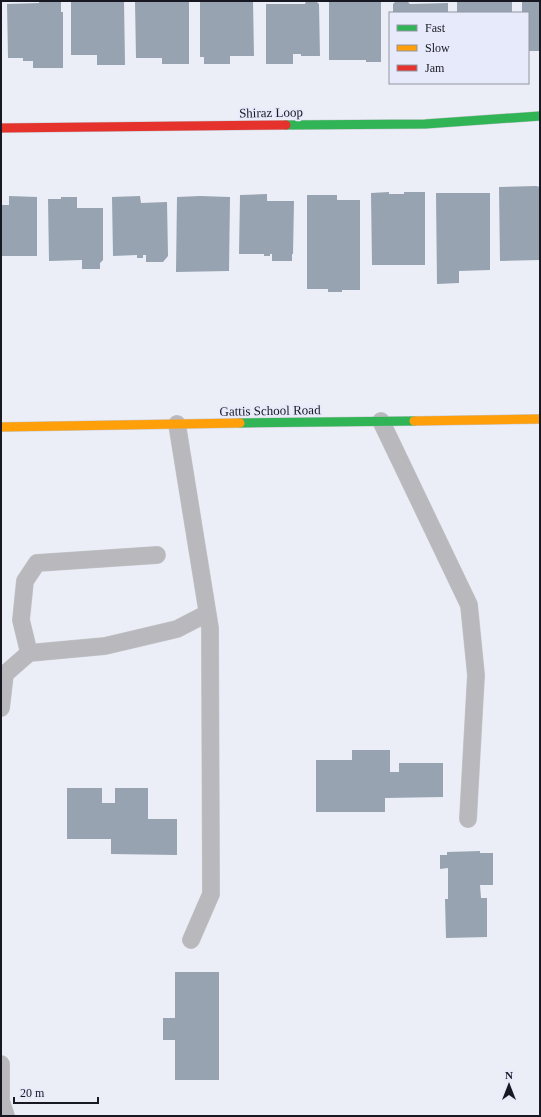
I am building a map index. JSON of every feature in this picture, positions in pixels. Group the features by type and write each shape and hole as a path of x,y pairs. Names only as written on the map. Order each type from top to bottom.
{"main road":[{"name":"Shiraz Loop","path":"1,128 425,124 540,116"},
{"name":"Gattis School Road","path":"1,427 540,419"}],"lane":[{"path":"381,421 469,605 476,675 468,819"},
{"path":"177,424 206,614 210,628 211,894 191,940"},
{"path":"29,653 21,620 24,581 38,563 158,555"},
{"path":"1,708 6,674 29,653 105,646 177,629 206,614"},
{"path":"1,1064 1,1101 6,1116"}],"building":[{"path":"71,1 124,1 125,65 97,65 97,55 71,55"},
{"path":"135,1 189,1 189,64 162,64 162,58 136,58"},
{"path":"200,1 253,1 254,56 230,56 230,64 204,64 204,57 200,57"},
{"path":"306,1 316,1 319,4 320,56 301,56 301,54 293,54 293,64 266,64 266,4 305,4"},
{"path":"329,1 381,1 381,62 366,62 366,60 329,60"},
{"path":"396,1 407,1 410,4 448,3 448,12 393,12 393,4"},
{"path":"457,1 512,1 512,12 457,12"},
{"path":"522,1 540,1 540,51 529,51 529,12 522,12"},
{"path":"61,2 61,12 63,12 63,68 33,68 33,61 23,61 23,58 8,58 7,4"},
{"path":"499,187 540,187 540,260 500,261"},
{"path":"389,192 389,194 404,194 404,192 425,192 425,265 372,265 371,193"},
{"path":"436,193 490,193 490,270 459,271 459,283 437,284"},
{"path":"267,194 267,201 294,201 292,261 272,261 272,254 270,254 270,256 264,256 264,254 239,254 240,195"},
{"path":"307,195 337,195 337,200 360,200 360,290 328,292 328,289 307,289"},
{"path":"9,196 37,197 37,256 1,256 1,205 9,205"},
{"path":"140,196 141,203 167,202 168,256 163,262 146,262 146,255 143,255 143,258 137,258 137,255 113,256 112,197"},
{"path":"61,197 77,197 77,208 103,208 103,260 100,263 100,269 82,269 82,260 49,261 48,199 61,199"},
{"path":"177,197 230,197 229,271 176,272"},
{"path":"352,750 390,750 390,772 399,772 399,763 443,763 443,797 385,798 385,812 316,812 316,760 352,760"},
{"path":"67,788 102,788 102,803 115,803 115,788 148,788 148,819 177,819 177,855 111,854 111,839 67,839"},
{"path":"480,851 480,853 493,853 493,885 480,885 481,898 487,898 487,937 446,938 445,899 448,899 448,868 440,869 440,855 447,855 447,852"},
{"path":"175,972 219,972 219,1080 175,1080 175,1040 163,1040 163,1018 175,1018"}],"traffic: fast":[{"path":"286,125 425,124 540,116"},
{"path":"240,423 414,421"}],"traffic: slow":[{"path":"414,421 540,419"},
{"path":"1,427 240,423"}],"traffic: jam":[{"path":"1,128 286,125"}]}
